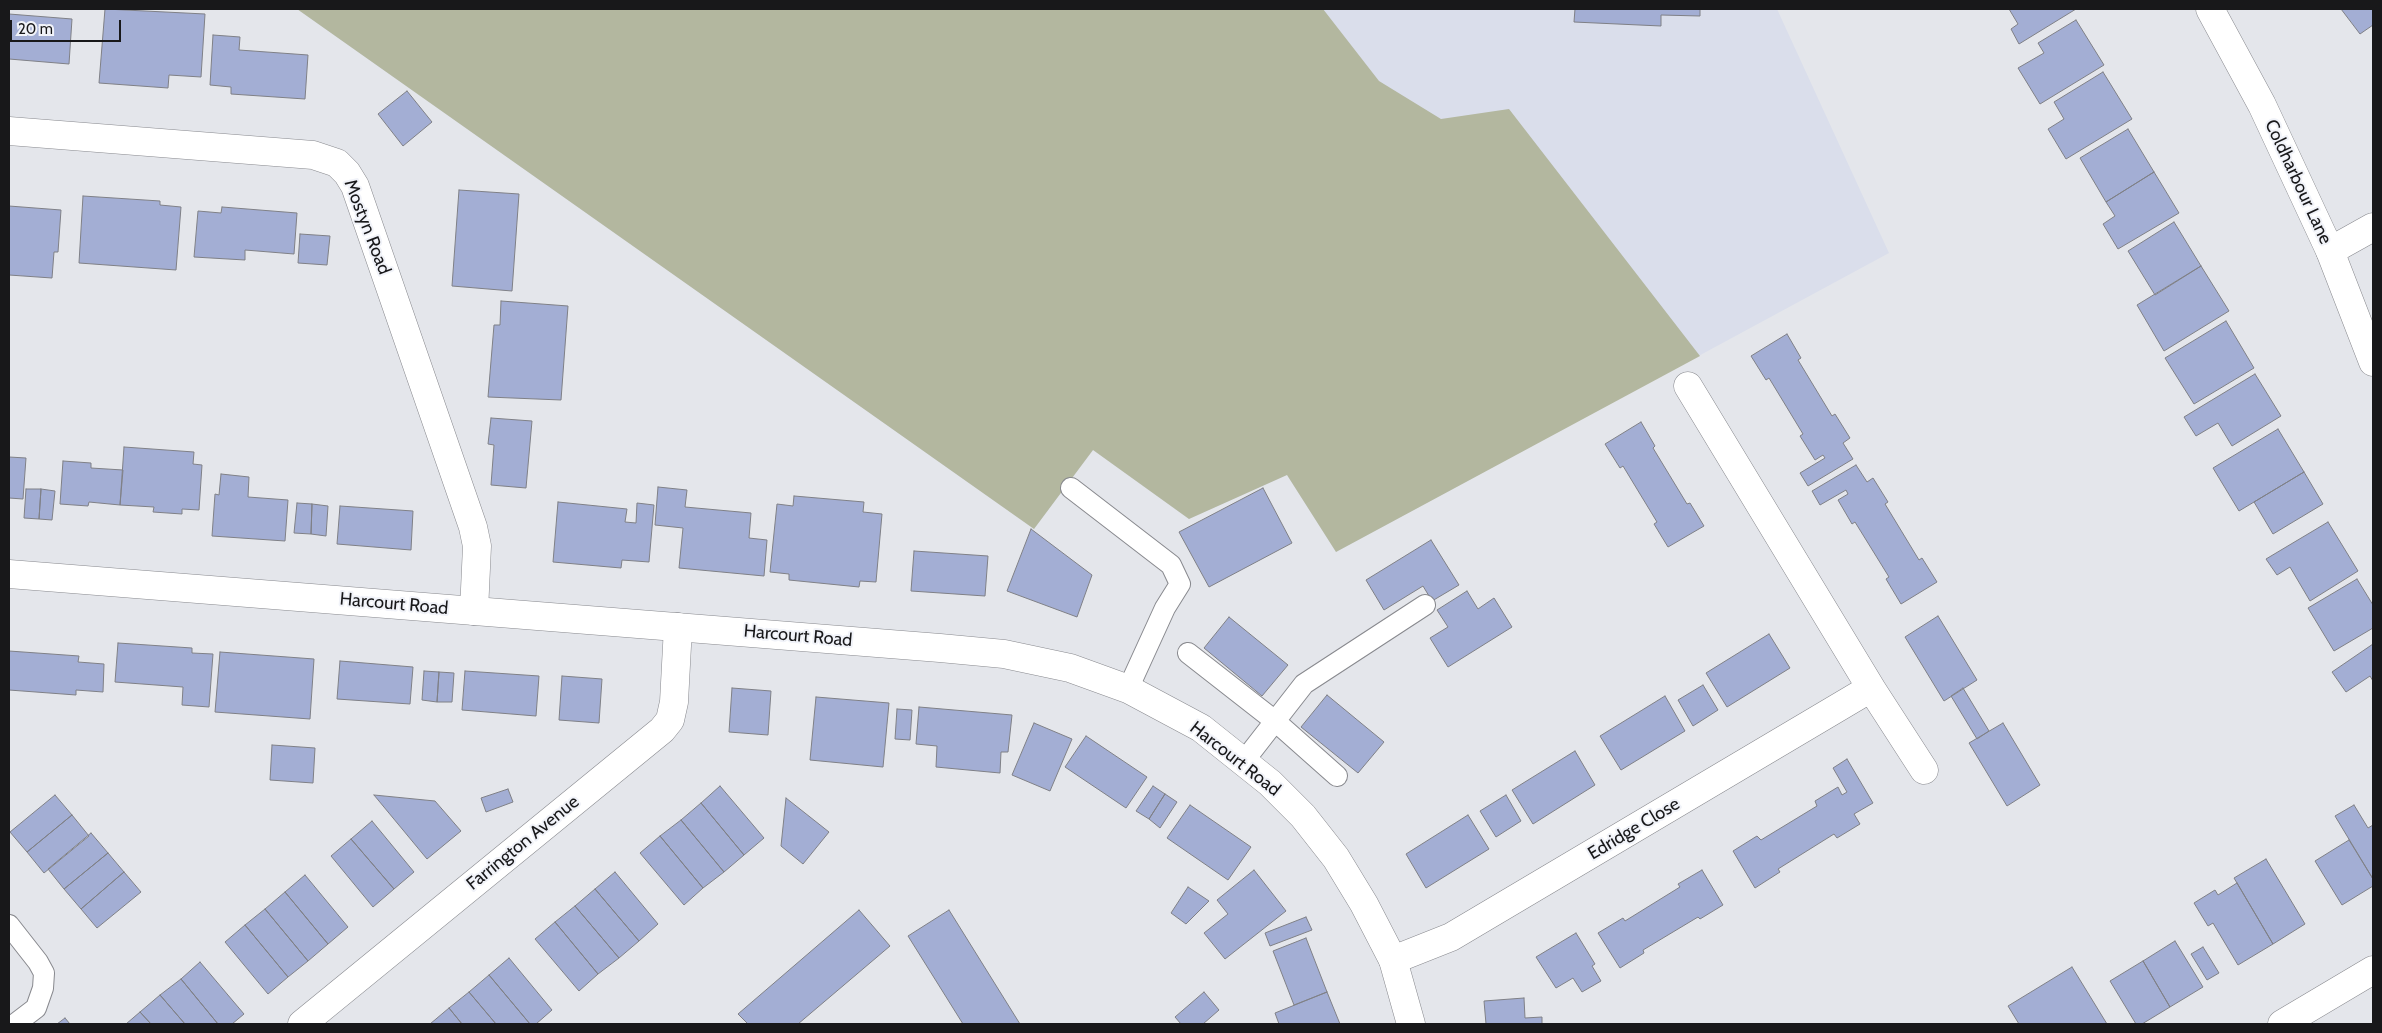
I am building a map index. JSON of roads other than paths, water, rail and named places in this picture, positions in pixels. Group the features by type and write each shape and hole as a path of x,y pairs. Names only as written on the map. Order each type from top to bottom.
{"street":[{"name":"Coldharbour Lane","path":"2210,9 2262,105 2330,251 2373,362"},
{"name":"Mostyn Road","path":"9,131 312,155 338,163 347,172 355,186 473,527 477,546 474,611"},
{"path":"2330,251 2373,227"},
{"path":"1688,386 1871,688 1924,770"},
{"name":"Harcourt Road","path":"9,574 1004,654 1070,668 1128,689 1202,728 1270,783 1303,816 1336,858 1364,904 1393,960 1412,1024"},
{"name":"Farrington Avenue","path":"302,1024 662,730 670,720 674,702 678,627"},
{"name":"Edridge Close","path":"1393,960 1451,937 1871,688"},
{"path":"2282,1024 2373,970"}],"lane":[{"path":"1071,488 1171,565 1180,584 1165,608 1128,689"},
{"path":"1244,761 1304,684 1425,605"},
{"path":"1188,653 1275,721 1337,776"},
{"path":"9,925 38,962 44,973 43,988 36,1008 15,1024"}]}
